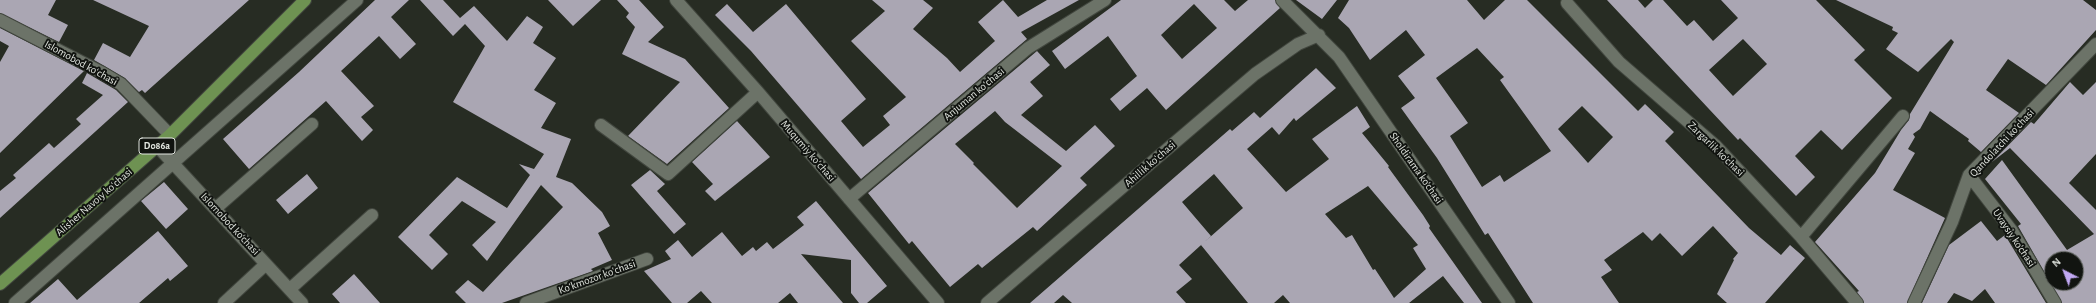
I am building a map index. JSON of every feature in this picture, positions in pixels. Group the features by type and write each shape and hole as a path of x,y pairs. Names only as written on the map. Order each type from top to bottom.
{"main road":[{"name":"Alisher Navoiy koʻchasi","path":"0,284 170,135 305,0"}],"street":[{"path":"15,303 357,0"},
{"name":"Muqumiy koʻchasi","path":"676,0 758,92 938,303"},
{"name":"Anjuman koʻchasi","path":"850,199 1028,48 1105,0"},
{"name":"Sholdirama ko‘chasi","path":"1282,0 1339,56 1509,303"},
{"name":"Zargarlik ko'chasi","path":"1567,3 1619,62 1716,146 1801,236 1857,303"},
{"name":"Islomobod koʻchasi","path":"0,20 101,72 121,84 170,135"},
{"name":"Ahillik koʻchasi","path":"987,303 1255,74 1298,44 1319,35"},
{"name":"Qandolatchi koʻchasi","path":"1914,303 1952,222 1969,175 2096,44"},
{"path":"601,125 668,174 758,92"},
{"path":"1801,236 1903,116"},
{"path":"215,209 312,124"},
{"name":"Islomobod ko‘chasi","path":"157,146 302,303"},
{"name":"Uvaysiy ko'chasi","path":"1969,175 2012,231 2055,303"},
{"path":"290,289 372,215"},
{"name":"Koʻkmozor koʻchasi","path":"526,303 647,259"},
{"path":"224,303 266,264"}],"building":[{"path":"0,0 56,0 48,15 68,25 59,42 0,13"},
{"path":"93,0 249,0 145,93 142,90 139,92 125,78 94,60 103,43 130,57 149,26"},
{"path":"375,0 409,0 391,17 416,44 400,59 379,36 341,71 374,106 361,117 373,130 362,141 326,101 249,169 223,139 299,72"},
{"path":"420,0 443,0 460,18 474,6 507,41 527,16 543,27 533,43 556,58 534,90 556,103 541,128 571,139 556,177 572,183 602,212 610,226 598,233 612,260 591,269 593,271 502,303 466,303 455,292 468,280 483,292 563,207 541,185 487,261 472,245 496,222 462,201 429,235 448,254 432,270 398,237 457,177 507,208 530,175 519,164 534,169 544,154 453,102 485,46 465,24 453,36"},
{"path":"548,0 601,0 573,26"},
{"path":"617,0 639,0 664,27 648,42 685,59 729,108 667,164 628,136 680,82 622,54 635,27 626,17 629,13"},
{"path":"872,0 923,0 933,8 913,29 947,58 960,72 995,41 978,22 1003,0 1018,17 1047,0 1079,0 1021,32 1027,39 861,179 751,51 715,15 727,4 753,32 786,4 866,99 841,121 863,147 890,125 883,116 906,97 851,41 885,11"},
{"path":"1121,0 1224,0 1235,11 1248,0 1275,0 1280,8 1166,110 1147,88 1120,111 1110,99 1137,76 1108,36 1065,69 1052,51","holes":["1194,4 1217,28 1182,59 1161,35"]},
{"path":"1296,0 1337,0 1322,19"},
{"path":"1349,0 1467,0 1484,20 1505,0 1527,0 1638,111 1645,104 1674,132 1665,141 1749,228 1781,255 1790,245 1805,258 1765,303 1727,303 1717,294 1734,260 1733,259 1738,253 1713,226 1682,256 1660,233 1652,241 1643,232 1604,260 1612,270 1601,277 1619,303 1533,303 1488,233 1485,235 1437,158 1401,108 1415,98 1398,76 1425,55 1406,30 1370,60 1349,28 1338,18","holes":["1477,48 1504,77 1500,80 1551,151 1504,182 1500,175 1482,187 1450,136 1468,123 1436,78","1582,106 1613,137 1588,163 1558,129"]},
{"path":"1607,0 1638,0 1645,8 1653,0 1663,0 1687,26 1694,20 1713,41 1738,18 1721,0 1816,0 1865,50 1854,60 1892,98 1842,150 1821,130 1795,156 1815,177 1796,196 1740,138 1738,140","holes":["1743,39 1767,64 1733,96 1709,70"]},
{"path":"1836,0 2083,0 2096,10 2096,30 2046,85 2008,59 1986,90 2019,113 1981,152 1968,141 1969,139 1930,111 1920,129 1913,134 1915,137 1908,149 1915,153 1893,190 1945,218 1907,303 1864,303 1857,292 1859,291 1815,242 1875,173 1901,130 1909,120 1910,114 1954,42 1951,39 1918,72 1886,49 1898,33 1892,30 1893,27"},
{"path":"0,28 84,71 0,153 0,62 9,46 0,41"},
{"path":"1037,51 1050,65 1030,82 1043,96 1021,115 1066,151 1095,125 1115,146 1080,178 1087,185 1037,231 1033,227 982,268 978,264 950,287 912,241 909,244 868,193","holes":["995,111 1005,122 1062,166 1017,208 955,144"]},
{"path":"1316,68 1336,88 1296,121 1294,118 1279,135 1272,127 1247,149 1286,192 1329,159 1312,139 1357,106 1370,127 1362,133 1389,166 1388,167 1423,215 1430,226 1429,228 1482,303 1464,303 1443,276 1409,303 1290,303 1283,295 1274,303 1248,303 1201,245 1179,265 1192,279 1176,292 1186,303 1072,303 1063,295 1054,303 1030,303 1230,129 1232,131 1254,112 1260,118","holes":["1214,174 1243,208 1211,236 1182,202","1368,186 1418,245 1413,248 1426,269 1394,298 1375,269 1373,270 1352,235 1346,238 1325,214"]},
{"path":"87,73 116,90 128,102 0,218 0,191 16,178 13,175 49,143 54,148 81,124 76,119 103,95 82,83"},
{"path":"2070,82 2083,95 2096,82 2096,154 2069,183 2096,210 2096,303 2062,303 2055,291 2084,291 2084,251 2044,251 2044,272 2018,226 2021,224 1985,179 2002,160 2067,250 2094,234 2010,148 1992,162 2031,122 2034,124"},
{"path":"737,121 770,157 715,201 705,191 713,184 692,162"},
{"path":"650,170 665,184 657,191 686,224 674,234 631,185"},
{"path":"307,174 318,188 288,214 276,200"},
{"path":"164,182 188,209 166,229 141,201"},
{"path":"816,201 887,286 867,303 859,303 851,293 851,260 801,254 843,303 798,303 790,293 778,303 712,303 701,291 687,303 672,303 644,271 671,259 665,251 678,240 692,257 722,232 742,256 753,247 756,251 767,242 773,249 804,225 797,217"},
{"path":"1981,221 1997,241 2005,235 2046,303 1995,303 1985,289 1972,301 1954,293 1947,303 1922,303 1949,245"},
{"path":"158,231 188,266 170,281 168,278 139,303 30,303 58,279 77,300"},
{"path":"354,274 380,303 340,303 332,294"}]}
